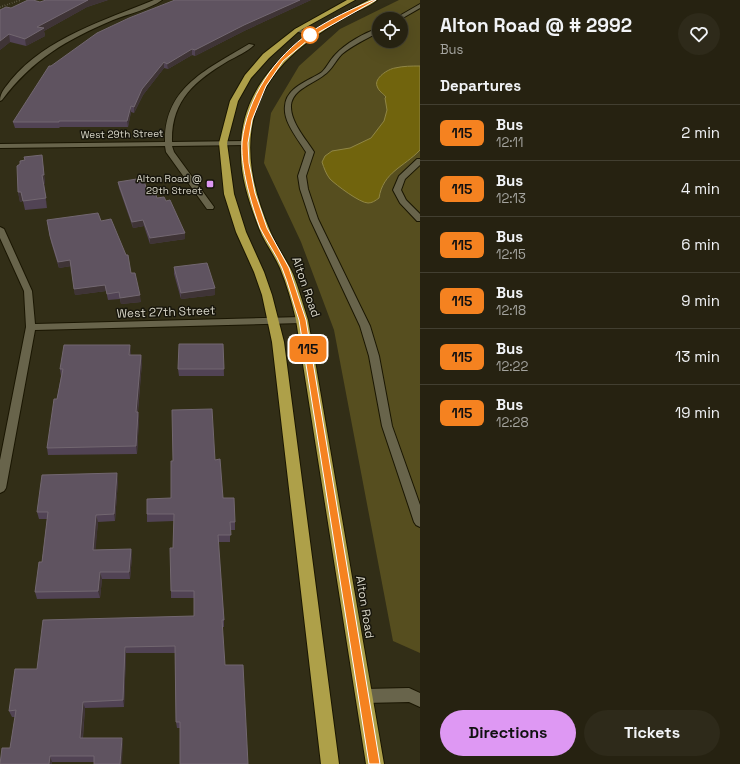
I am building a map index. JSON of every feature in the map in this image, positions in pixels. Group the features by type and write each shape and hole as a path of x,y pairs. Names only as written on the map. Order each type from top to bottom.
{"highway":[{"path":"330,764 274,321 259,272 241,232 228,194 223,143 234,101 248,77 266,56 297,30 352,0"},
{"name":"Alton Road","path":"374,0 351,11 312,34 282,60 263,86 249,120 245,143 246,163 254,200 264,228 285,268 302,320 375,764"}],"street":[{"path":"0,99 20,75 37,60 62,44 98,24 159,0"},
{"path":"408,13 420,6"},
{"path":"297,30 312,34"},
{"path":"372,34 337,55 326,71 303,85 294,93 288,104 296,132 310,152 302,176 314,219 365,326 374,356 387,426 420,522"},
{"path":"210,207 174,158 168,144 169,121 174,107 183,92 194,80 251,45"},
{"name":"West 29th Street","path":"0,146 245,143"},
{"path":"420,161 402,178 398,190 403,201 420,220"},
{"path":"0,229 28,291 31,327 0,488"},
{"name":"West 27th Street","path":"31,327 302,320"},
{"path":"364,696 409,695 420,700"}],"path":[{"path":"0,8 21,0"}],"shaded area":[{"path":"399,0 420,0 420,653 393,641 334,330 301,242 264,163 271,113 299,66 340,29 372,13 372,48 408,48 408,12 375,12"},
{"path":"404,66 420,66 420,150 390,176 381,189 379,198 371,203 364,202 348,193 330,179 322,162 325,156 332,151 350,148 371,138 384,121 387,110 386,97 377,86 378,80 382,74 389,70"}],"building":[{"path":"28,0 40,2 46,0 88,0 37,27 44,28 25,39 9,34 0,41 0,10 6,7 11,8"},
{"path":"175,0 300,0 244,25 195,50 192,49 167,64 164,62 142,89 134,107 131,106 127,121 13,122 49,66 97,33 129,18"},
{"path":"42,155 44,175 42,175 46,198 23,201 21,192 18,192 17,166 20,164 20,161 25,160 24,157"},
{"path":"143,178 147,190 154,189 157,198 164,197 166,201 170,200 185,233 150,238 143,220 132,222 118,182"},
{"path":"98,213 101,221 111,219 126,255 128,255 131,273 135,273 140,295 120,298 119,292 107,294 105,285 74,289 70,260 58,262 47,220"},
{"path":"207,263 215,288 181,293 174,267"},
{"path":"179,344 223,344 224,369 178,369"},
{"path":"64,345 130,345 129,355 141,355 136,412 138,412 136,446 47,448 54,399 57,399 63,369 60,369"},
{"path":"212,409 215,460 220,459 223,498 234,498 235,522 230,522 231,535 218,535 224,620 222,620 225,665 243,665 248,764 180,764 180,722 176,722 175,646 125,647 123,700 83,702 80,738 122,738 120,764 94,764 94,756 50,756 49,764 0,764 2,748 10,748 16,710 9,711 15,669 37,669 43,620 194,616 194,591 171,591 170,548 173,548 174,514 147,514 147,499 171,498 171,461 173,461 172,410"},
{"path":"117,473 114,514 96,515 93,550 131,549 129,572 100,572 98,591 35,592 39,562 42,562 48,512 37,512 42,475"}],"bus line":[{"name":"115","path":"374,0 351,11 312,34 282,60 263,86 256,101 249,120 245,143 246,163 252,193 264,228 285,268 294,290 307,342 375,764"}],"place":[{"name":"Alton Road @ 29th Street","path":"210,184"}]}
